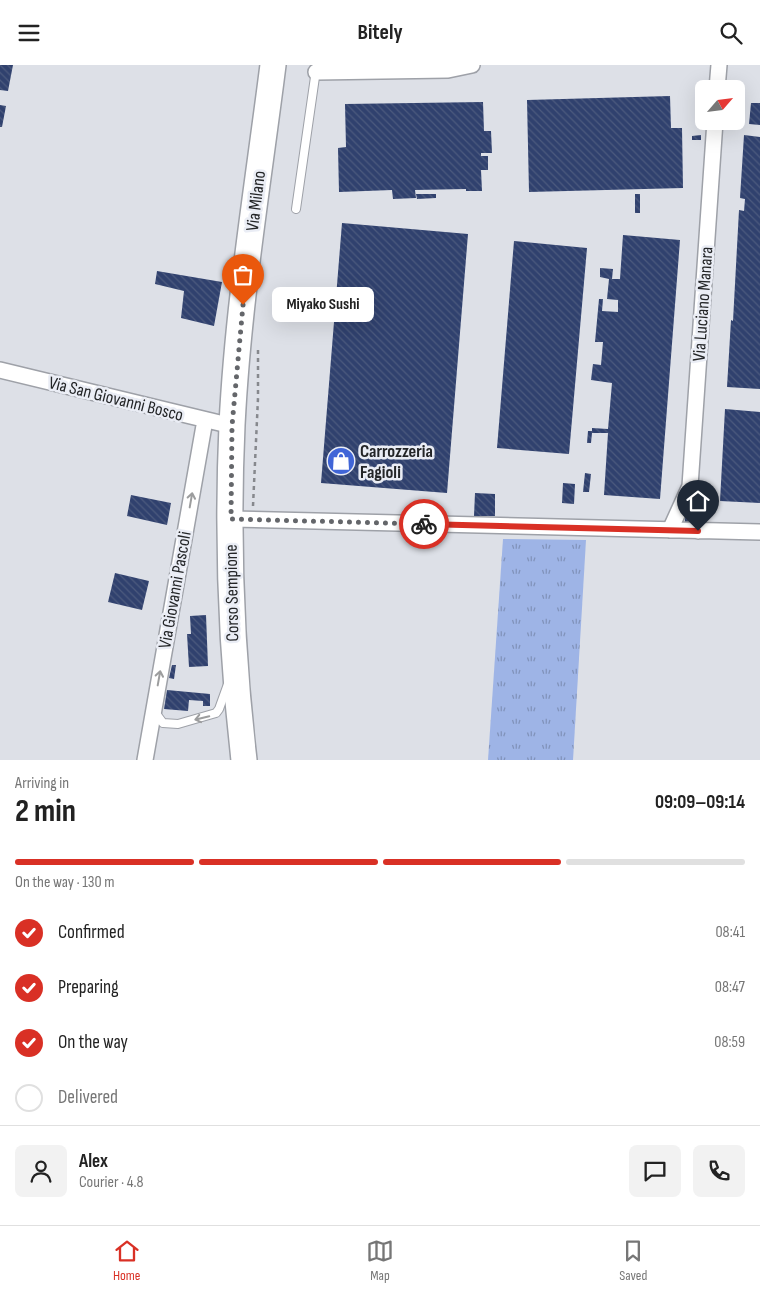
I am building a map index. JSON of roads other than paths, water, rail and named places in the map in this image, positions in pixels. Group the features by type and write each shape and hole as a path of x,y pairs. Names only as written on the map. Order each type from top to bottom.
{"main road":[{"name":"Via Milano","path":"232,426 240,324 273,65"},
{"name":"Corso Sempione","path":"232,426 242,520 234,666 244,760"}],"street":[{"path":"316,69 448,69 472,65"},
{"path":"718,80 719,65"},
{"name":"Via Luciano Manara","path":"670,530 690,486 714,130"},
{"name":"Via San Giovanni Bosco","path":"0,370 232,426"},
{"name":"Via Giovanni Pascoli","path":"145,760 205,420"},
{"name":"Via Luciano Manara","path":"690,486 696,505 698,531"},
{"path":"242,520 760,532"}],"lane":[{"path":"296,209 316,69"},
{"path":"154,711 163,723 174,725 211,716 219,709 234,666"}],"place":[{"name":"Miyako Sushi","path":"243,305"},
{"name":"Carrozzeria Fagioli","path":"341,461"}]}
